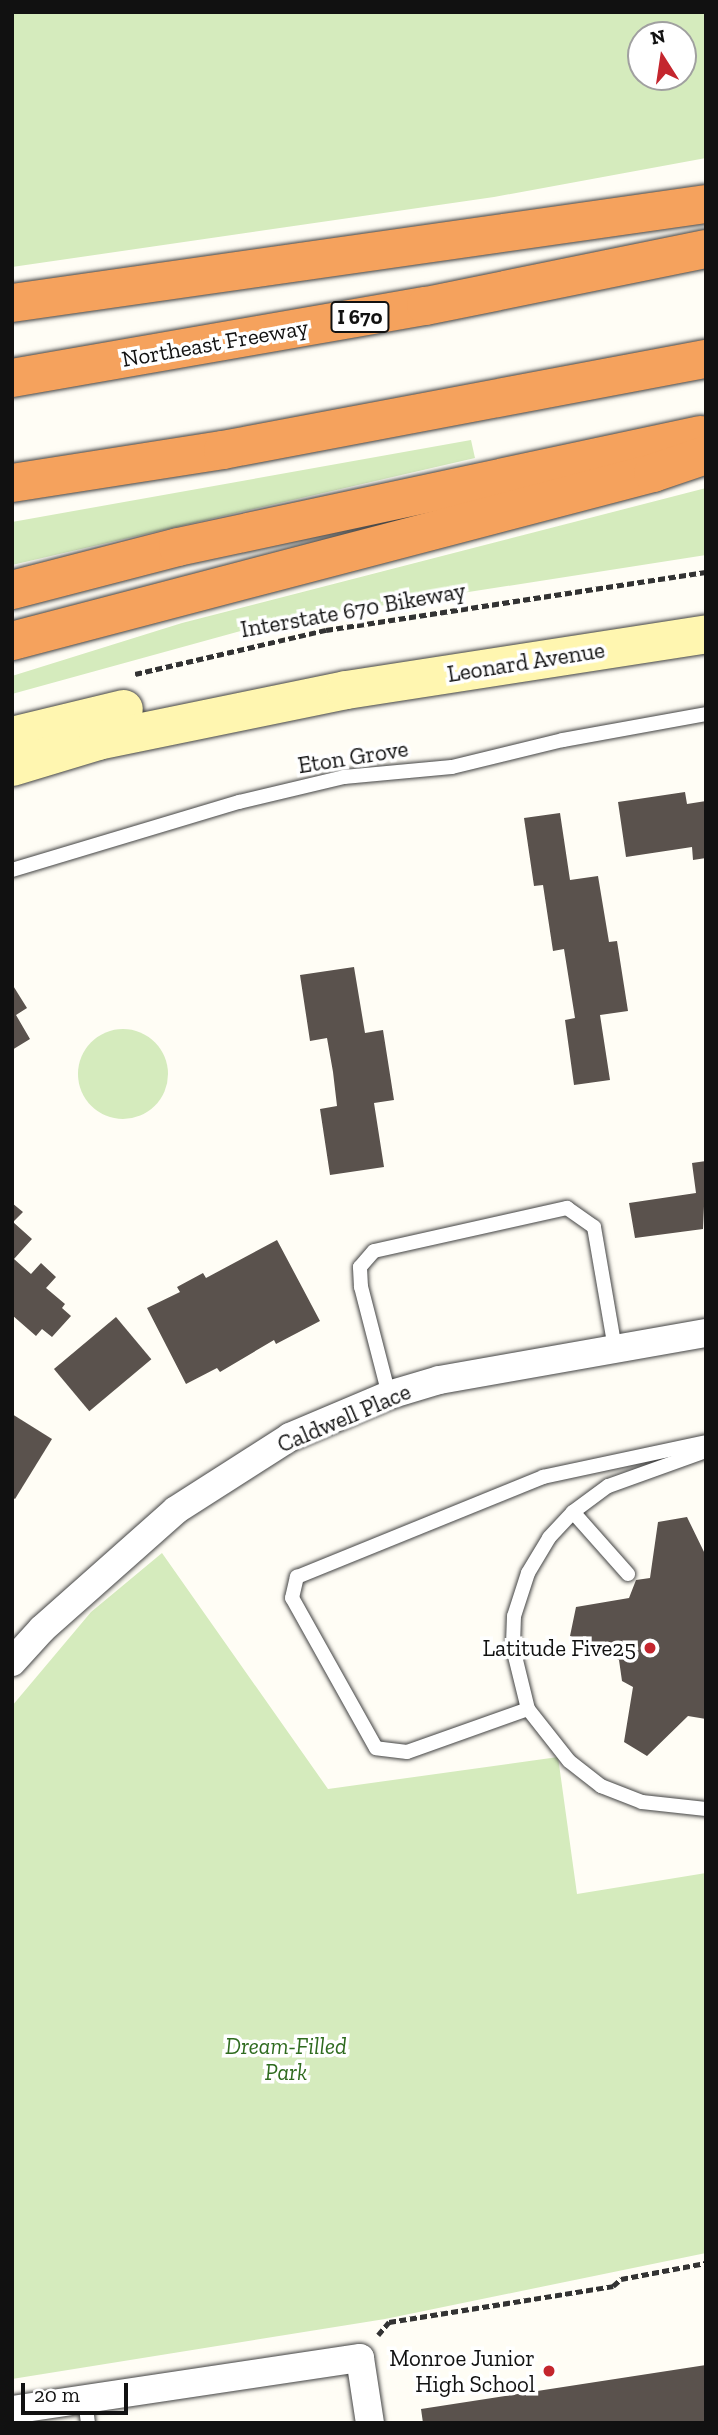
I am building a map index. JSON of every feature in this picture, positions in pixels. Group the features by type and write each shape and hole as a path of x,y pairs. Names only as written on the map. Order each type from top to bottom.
{"highway":[{"path":"12,303 706,204"},
{"name":"Northeast Freeway","path":"12,378 426,306 706,249"},
{"path":"12,483 223,450 706,359"},
{"path":"12,590 178,547 706,434"},
{"path":"12,641 653,473 706,456"}],"street":[{"name":"Leonard Avenue","path":"12,767 98,741 346,690 706,634"},
{"name":"Leonard Avenue","path":"12,736 117,710 178,702 346,690"},
{"name":"Caldwell Place","path":"12,1662 42,1629 176,1510 290,1437 389,1395 439,1380 706,1333"},
{"path":"12,2410 87,2411 360,2358 370,2423"}],"lane":[{"name":"Eton Grove","path":"12,870 239,802 344,777 452,767 706,715"},
{"path":"389,1395 361,1287 360,1267 374,1251 567,1208 594,1227 615,1349"},
{"path":"528,1709 407,1752 376,1748 292,1598 297,1577 543,1477 706,1442"},
{"path":"706,1451 608,1486 573,1512 549,1538 528,1573 514,1616 513,1648 528,1709 569,1761 601,1786 642,1802 706,1809"},
{"path":"573,1512 628,1574"}],"path":[{"name":"Interstate 670 Bikeway","path":"120,678 225,649 326,630 706,572"},
{"path":"360,2358 388,2322 612,2287 621,2279 706,2263"}],"green space":[{"path":"12,12 706,12 706,158 494,197 12,267"},
{"path":"471,440 475,458 12,565 12,522"},
{"path":"706,488 706,555 270,623 12,694 12,676 182,623"},
{"path":"123,1029 140,1032 155,1042 165,1057 168,1074 165,1091 155,1106 140,1116 123,1119 106,1116 91,1106 81,1091 78,1074 81,1057 91,1042 106,1032"},
{"name":"Dream-Filled Park","path":"162,1553 328,1789 558,1757 577,1894 706,1873 706,2253 385,2319 12,2379 12,1706 91,1612"}],"building":[{"path":"685,792 687,804 706,801 706,858 693,860 692,847 626,857 618,802"},
{"path":"560,813 570,880 598,876 609,942 617,941 628,1011 600,1015 610,1080 574,1085 565,1020 575,1018 564,949 553,951 543,885 534,886 524,818"},
{"path":"354,967 365,1033 383,1030 394,1100 374,1103 384,1167 330,1175 320,1109 337,1106 333,1072 327,1038 310,1041 300,975"},
{"path":"12,984 27,1008 16,1015 30,1039 12,1050"},
{"path":"706,1161 703,1229 635,1238 629,1203 696,1193 692,1163"},
{"path":"12,1203 23,1212 13,1222 32,1239 14,1259 31,1274 41,1263 56,1277 46,1288 65,1304 62,1308 71,1316 52,1337 42,1329 36,1336 12,1315"},
{"path":"277,1240 320,1321 276,1344 274,1340 220,1372 217,1368 186,1384 147,1308 180,1292 177,1287 203,1273 206,1278"},
{"path":"116,1317 151,1359 89,1411 54,1369"},
{"path":"12,1414 52,1439 15,1499 12,1497"},
{"name":"Latitude Five25","path":"687,1517 706,1556 706,1719 688,1716 647,1756 624,1742 633,1687 622,1681 619,1660 570,1636 576,1607 629,1598 636,1580 650,1578 658,1522"},
{"path":"706,2365 706,2423 423,2423 421,2409"}],"place":[{"name":"Latitude Five25","path":"650,1648"},
{"name":"Monroe Junior High School","path":"549,2371"}]}
